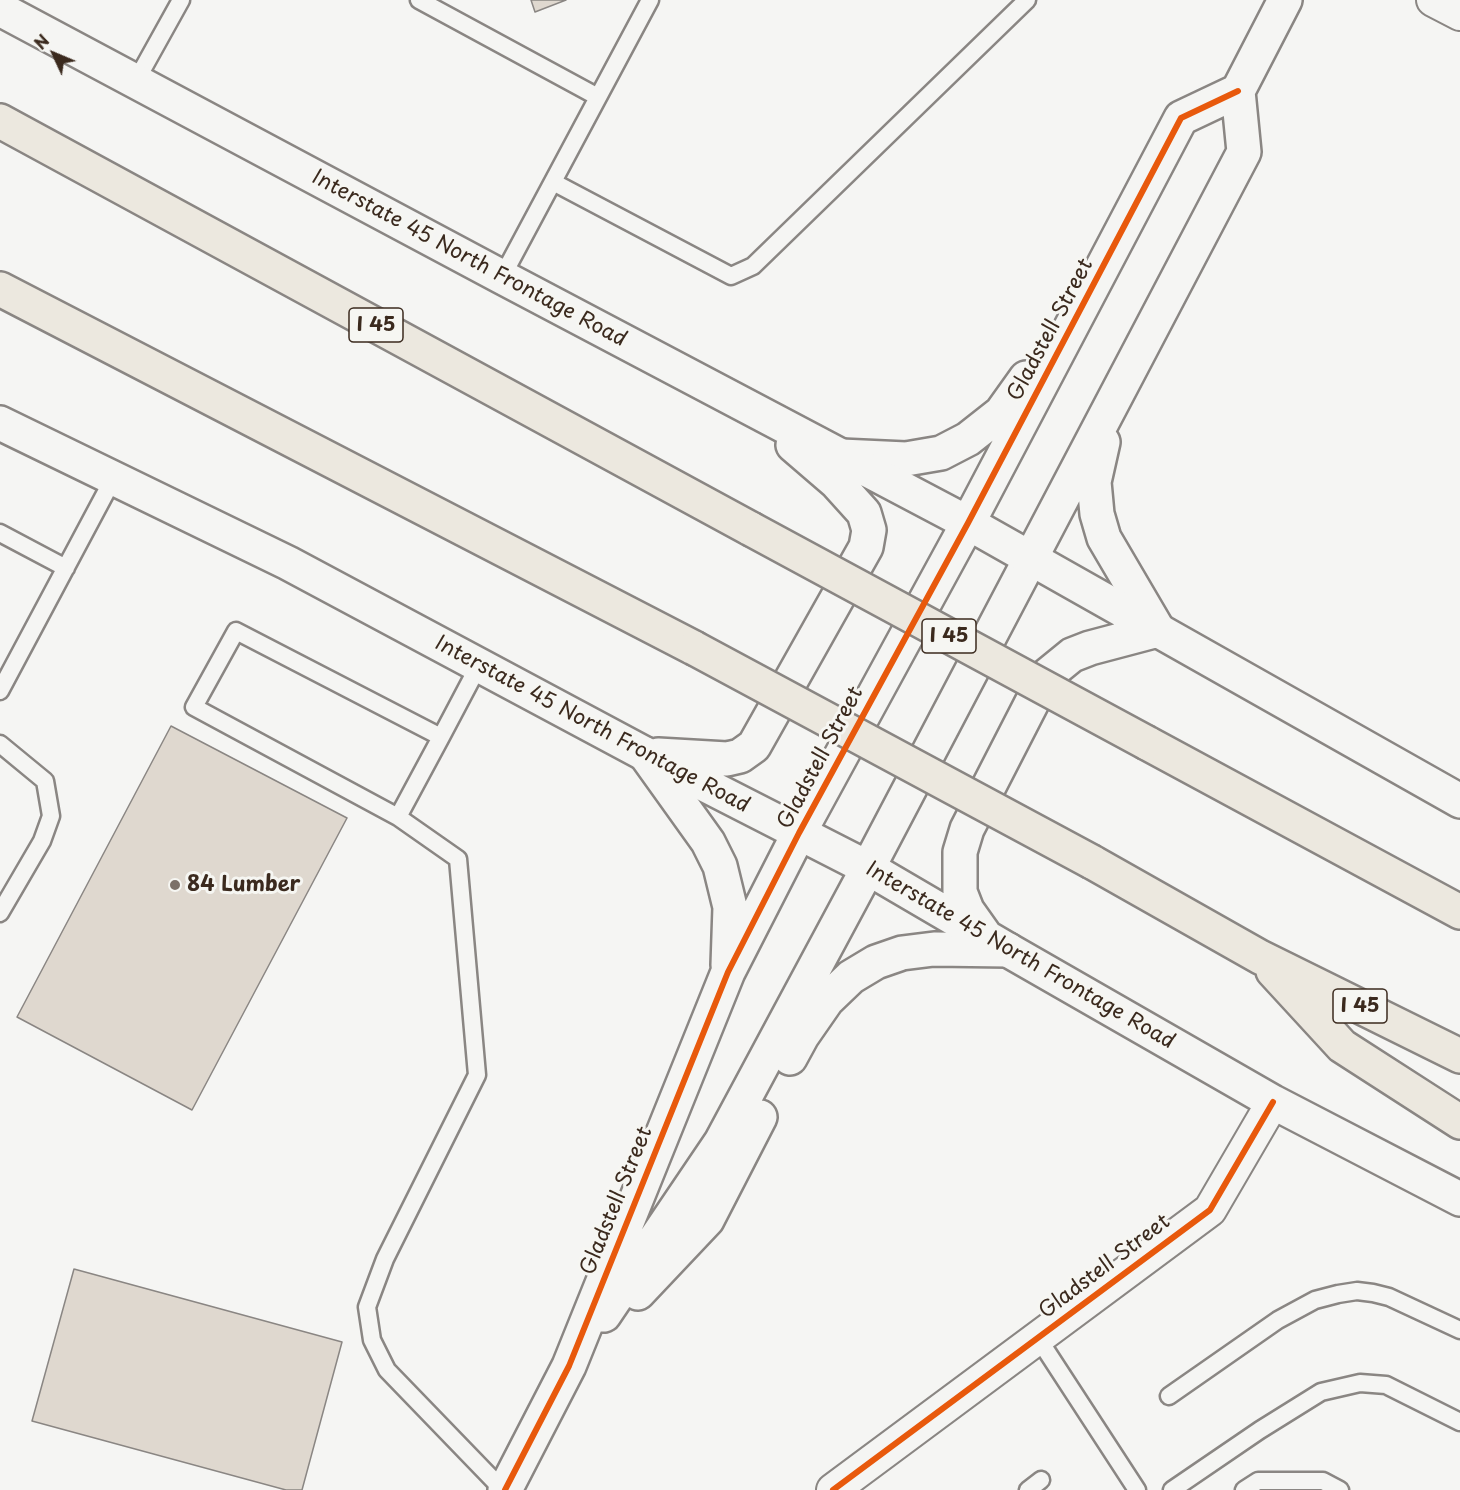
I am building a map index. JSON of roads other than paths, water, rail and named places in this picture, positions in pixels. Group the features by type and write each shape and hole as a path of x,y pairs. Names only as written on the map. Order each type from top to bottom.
{"highway":[{"name":"I 45","path":"0,121 1460,912"},
{"name":"I 45","path":"0,289 694,648 1092,862 1260,957 1460,1056"},
{"path":"1260,957 1342,1046 1460,1122"}],"street":[{"path":"1238,92 1285,0"},
{"path":"1433,0 1460,14"},
{"name":"Interstate 45 North Frontage Road","path":"0,9 968,523 1460,801"},
{"name":"Gladstell Street","path":"504,1490 569,1366 728,972 799,834 968,523 1181,118 1238,92 1244,152 1111,406 721,1142 569,1366"},
{"path":"841,456 906,459 941,453 968,439 1001,413 1101,271"},
{"path":"645,754 728,759 740,756 754,746 866,547 868,530 864,513 836,482 743,404"},
{"path":"997,944 968,910 960,892 960,852 967,829 1045,676 1072,655 1158,630 1104,538 1097,514 1094,482 1111,406"},
{"name":"Interstate 45 North Frontage Road","path":"0,423 288,563 645,754 868,868 1274,1102 1460,1199"},
{"path":"645,754 708,842 720,866 730,907 728,972"},
{"path":"569,1366 706,1220 802,1036 827,1000 851,977 876,962 902,953 997,944"},
{"name":"Gladstell Street","path":"833,1490 1210,1210 1274,1102"}],"lane":[{"path":"136,81 181,0"},
{"path":"419,0 598,97"},
{"path":"502,277 650,0"},
{"path":"553,182 731,276 753,266 1027,0"},
{"path":"0,691 113,479"},
{"path":"0,533 66,568"},
{"path":"441,737 236,631 194,707 398,818 458,859 477,1076 385,1259 367,1307 372,1341 387,1370 504,1490"},
{"path":"398,818 478,665"},
{"path":"0,744 45,781 51,816 42,841 0,913"},
{"path":"1169,1396 1278,1320 1315,1300 1338,1294 1357,1291 1389,1297 1460,1330"},
{"path":"1038,1338 1137,1490"},
{"path":"1172,1490 1321,1392 1360,1383 1386,1385 1460,1422"},
{"path":"1244,1490 1258,1481 1323,1481 1340,1490"}],"place":[{"name":"84 Lumber","path":"175,885"}]}
